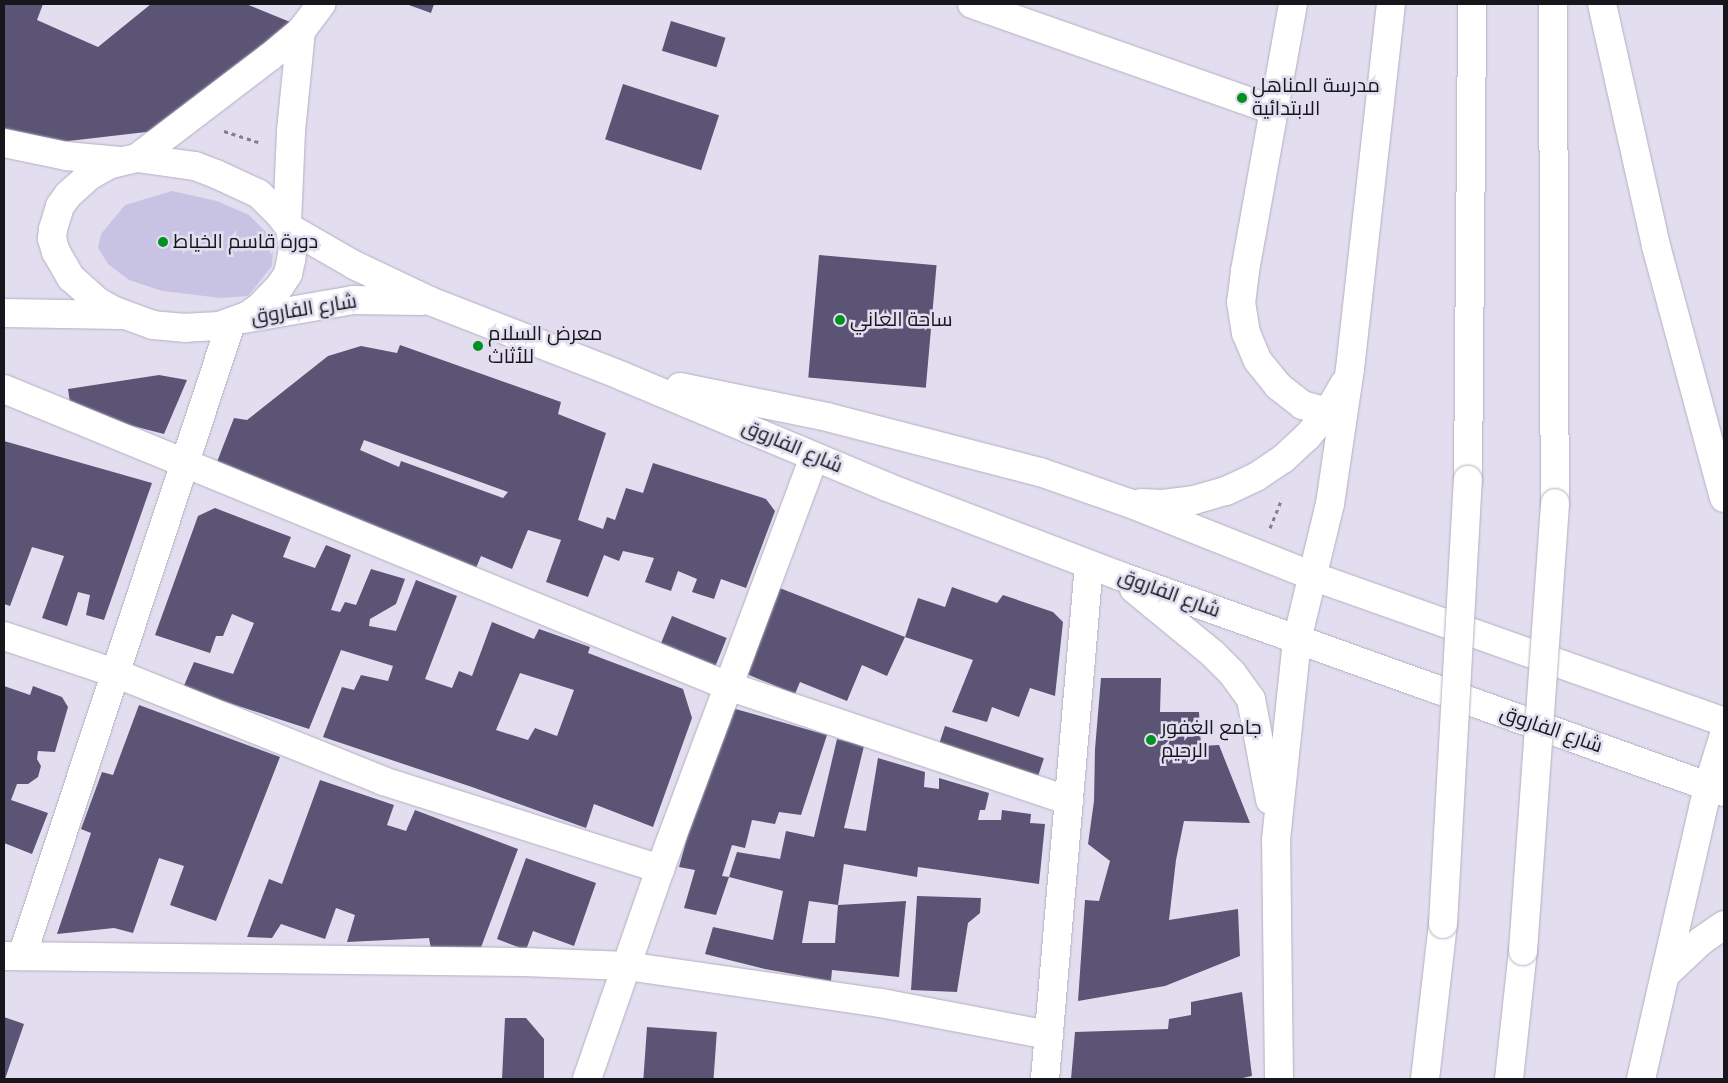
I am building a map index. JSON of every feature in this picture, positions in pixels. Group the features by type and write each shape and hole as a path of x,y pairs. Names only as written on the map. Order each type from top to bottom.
{"main road":[{"path":"128,160 210,104 301,31 321,4"},
{"path":"972,4 1275,111"},
{"path":"1293,4 1241,302 1246,332 1258,361 1278,386 1302,405 1328,412"},
{"path":"1279,1079 1276,840 1297,640 1330,504 1350,369 1391,4"},
{"path":"1425,1079 1443,924 1468,480 1472,4"},
{"path":"1509,1079 1523,951 1555,503 1553,4"},
{"path":"1602,4 1656,246 1724,498"},
{"path":"288,225 291,131 301,31"},
{"name":"شارع الفاروق","path":"4,143 66,156 195,166 259,194 288,225 346,261 430,301 622,376 814,457 1089,565 1716,789"},
{"name":"شارع الفاروق","path":"128,160 89,176 68,195 56,218 52,239 59,259 71,278 98,302 125,315 153,325 202,328 352,300 430,301"},
{"name":"شارع الفاروق","path":"235,321 260,307 280,286 288,274 293,246 288,225"},
{"path":"4,313 125,315"},
{"path":"235,321 185,463 115,673 13,956 524,962 627,966 882,1003 1049,1035"},
{"path":"1130,503 1162,504 1194,500 1226,491 1256,477 1283,459 1307,437 1328,412 1350,369"},
{"name":"شارع الفاروق","path":"622,376 827,417 1040,472 1130,503 1312,576 1724,722"},
{"path":"4,389 728,686 1069,801"},
{"path":"588,1079 660,869 814,457"},
{"path":"1045,1079 1089,565"},
{"path":"1120,576 1212,654 1232,673 1251,699 1265,766 1276,840"},
{"path":"4,636 115,673 383,781 660,869"},
{"path":"1641,1079 1716,789 1724,735"},
{"path":"1667,973 1701,941 1724,925"}],"path":[{"path":"210,104 221,130 268,146 269,128 291,131"}],"shaded area":[{"path":"172,191 217,201 249,215 266,232 273,249 272,266 248,296 221,298 162,291 129,280 108,264 98,248 101,234 125,205"}],"building":[{"path":"4,4 43,4 37,20 98,47 151,4 246,4 300,26 283,65 172,129 60,142 4,133"},
{"path":"406,4 434,4 431,13"},
{"path":"671,21 726,38 716,67 662,51"},
{"path":"623,84 719,115 701,170 605,139"},
{"path":"819,255 937,265 926,388 808,378"},
{"path":"400,345 561,402 558,414 606,433 578,520 603,529 607,517 615,520 626,488 643,493 653,463 766,499 775,511 746,588 721,579 714,599 692,592 697,579 678,571 671,591 645,582 654,558 623,551 619,561 604,555 588,597 546,582 561,540 528,530 512,569 481,556 476,568 215,467 234,418 247,420 328,356 361,346 397,353","holes":["364,440 508,492 503,498 401,461 399,467 360,450"]},
{"path":"159,375 187,380 164,434 71,410 68,389"},
{"path":"4,441 152,483 104,620 86,615 90,595 78,592 67,626 42,618 64,556 32,547 10,606 4,604"},
{"path":"215,508 291,537 283,557 315,568 326,545 351,555 331,610 340,612 345,602 356,605 371,569 405,579 396,604 370,619 369,626 396,631 416,580 457,596 425,679 452,688 459,671 472,676 492,622 534,639 539,629 590,647 588,653 683,689 692,718 653,827 594,804 586,828 323,737 342,687 354,690 361,675 388,681 393,666 341,650 309,729 183,688 194,662 233,674 254,623 232,614 223,636 216,636 210,653 155,635 198,516","holes":["520,673 574,690 557,736 535,728 528,740 496,730"]},
{"path":"777,587 905,637 887,676 862,665 847,701 800,682 795,694 742,672"},
{"path":"952,587 997,603 1003,595 1053,612 1063,622 1055,696 1030,688 1019,717 992,707 987,722 952,712 973,660 905,637 918,598 945,607"},
{"path":"672,616 727,638 715,668 660,646"},
{"path":"1101,678 1161,678 1160,712 1199,712 1201,746 1219,745 1250,823 1184,821 1176,860 1169,920 1238,909 1240,956 1165,986 1078,1001 1085,900 1099,901 1110,861 1088,844 1094,801 1095,749"},
{"path":"4,686 30,695 33,686 62,697 68,707 55,752 38,751 37,759 41,766 38,777 28,784 17,784 11,800 48,813 32,854 4,843"},
{"path":"139,705 280,757 216,921 170,905 184,866 159,858 133,933 114,928 57,934 91,833 81,829 102,772 113,775"},
{"path":"732,708 827,735 801,815 779,812 775,824 752,820 745,848 732,845 722,876 729,877 716,915 684,908 695,870 679,867 688,834"},
{"path":"945,726 1044,758 1038,776 939,744"},
{"path":"837,739 864,746 844,828 866,831 878,758 925,772 924,787 939,789 939,778 989,793 985,810 980,810 978,820 1001,820 1002,810 1031,814 1030,823 1045,824 1039,884 918,867 917,877 844,864 838,905 906,901 899,977 832,970 831,981 765,969 705,954 713,927 773,940 783,891 729,877 737,852 780,859 786,831 814,837","holes":["809,901 838,905 835,943 802,943"]},
{"path":"320,780 394,805 387,825 406,831 415,810 518,849 480,950 431,949 429,938 347,942 355,915 336,908 325,939 281,924 272,938 247,937 269,879 282,884"},
{"path":"526,858 596,883 574,946 533,931 526,950 497,939"},
{"path":"917,896 981,898 980,913 968,923 957,992 911,990"},
{"path":"1242,992 1252,1076 1238,1079 1071,1079 1075,1032 1168,1029 1169,1019 1191,1015 1191,1002"},
{"path":"4,1017 24,1024 5,1079 4,1079"},
{"path":"505,1018 526,1018 544,1039 544,1079 502,1079"},
{"path":"647,1027 717,1032 714,1079 643,1079"}],"place":[{"name":"مدرسة المناهل الابتدائية","path":"1242,98"},
{"name":"دورة قاسم الخياط","path":"163,242"},
{"name":"ساحة العاني","path":"840,320"},
{"name":"معرض السلام للأثاث","path":"478,346"},
{"name":"جامع الغفور الرحيم","path":"1151,740"}]}
